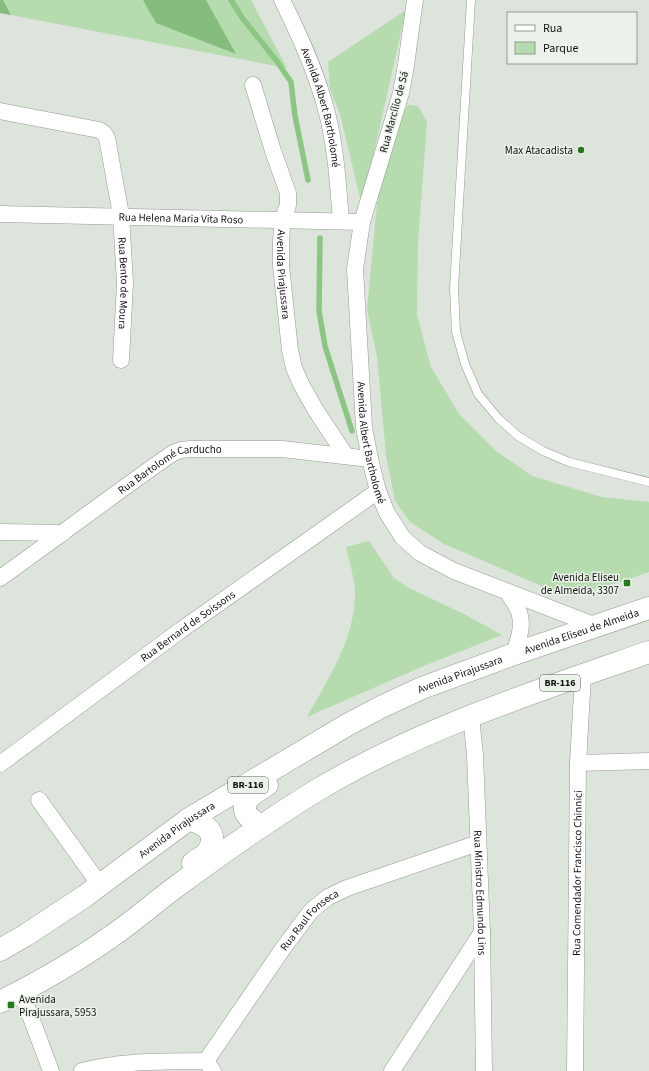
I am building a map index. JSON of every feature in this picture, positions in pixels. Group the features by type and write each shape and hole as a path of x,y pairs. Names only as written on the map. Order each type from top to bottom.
{"main road":[{"name":"Avenida Eliseu de Almeida","path":"514,654 649,608"},
{"name":"BR-116","path":"0,1002 70,963 110,937 178,885 263,825 320,789 367,763 399,747 471,716 649,652"},
{"name":"Avenida Pirajussara","path":"0,950 26,935 100,885 189,820 367,714 415,691 514,654"},
{"path":"263,825 256,823 244,812 249,796 294,769 309,757 318,743"},
{"path":"178,885 190,865 207,853 212,842 211,832 200,823 189,820"}],"street":[{"name":"Avenida Albert Bartholomé","path":"282,0 310,61 327,113 337,172 341,221"},
{"name":"Rua Marcílio de Sá","path":"362,222 401,93 416,0"},
{"name":"Avenida Pirajussara","path":"253,86 288,193 288,205 283,219 280,266 290,350 294,368 315,409 346,456"},
{"name":"Rua Bento de Moura","path":"0,111 84,126 99,130 104,133 107,138 121,215 124,283 121,360"},
{"name":"Rua Helena Maria Vita Roso","path":"0,214 121,215 362,222"},
{"name":"Avenida Albert Bartholomé","path":"362,222 355,269 364,427 378,491 387,513 403,538 420,553 454,571 596,626"},
{"name":"Rua Bartolomé Carducho","path":"0,578 165,459 181,450 282,449 370,459"},
{"name":"Rua Bernard de Soissons","path":"0,764 181,630 378,491"},
{"path":"0,532 63,533"},
{"path":"508,592 519,612 521,619 521,627 514,654"},
{"name":"Rua Comendador Francisco Chinnici","path":"575,1071 578,763 583,675"},
{"name":"Rua Ministro Edmundo Lins","path":"471,716 475,755 482,932 484,1071"},
{"path":"578,763 649,761"},
{"path":"39,800 100,885"},
{"name":"Rua Raul Fonseca","path":"209,1066 284,947 311,911 328,897 347,888 478,843"},
{"path":"392,1071 482,932"},
{"path":"21,991 51,1071"},
{"path":"82,1071 119,1063 149,1061 209,1066"}],"lane":[{"path":"472,0 454,288 456,332 466,364 478,394 498,418 518,436 543,451 569,462 649,482"}],"green space":[{"path":"0,0 251,0 287,68 0,13"},
{"path":"0,0 3,0 11,15 0,13"},
{"path":"143,0 206,0 236,54 156,23"},
{"path":"406,10 362,206 340,114 330,89 328,62"},
{"path":"408,105 418,106 427,122 418,242 417,315 431,367 459,414 496,451 532,476 602,497 649,502 649,572 617,583 574,594 551,590 444,544 410,522 395,501 386,455 377,356 367,310 377,204 397,123"},
{"path":"369,541 394,578 409,588 464,614 502,635 426,665 307,717 331,674 345,644 354,612 355,591 346,547"}],"waterway":[{"path":"231,0 243,19 276,60 291,82 295,116 308,180"},
{"path":"320,238 319,311 325,346 352,431"}],"place":[{"name":"Max Atacadista","path":"581,150"},
{"name":"Avenida Eliseu de Almeida, 3307","path":"627,583"},
{"name":"Avenida Pirajussara, 5953","path":"11,1005"}]}
